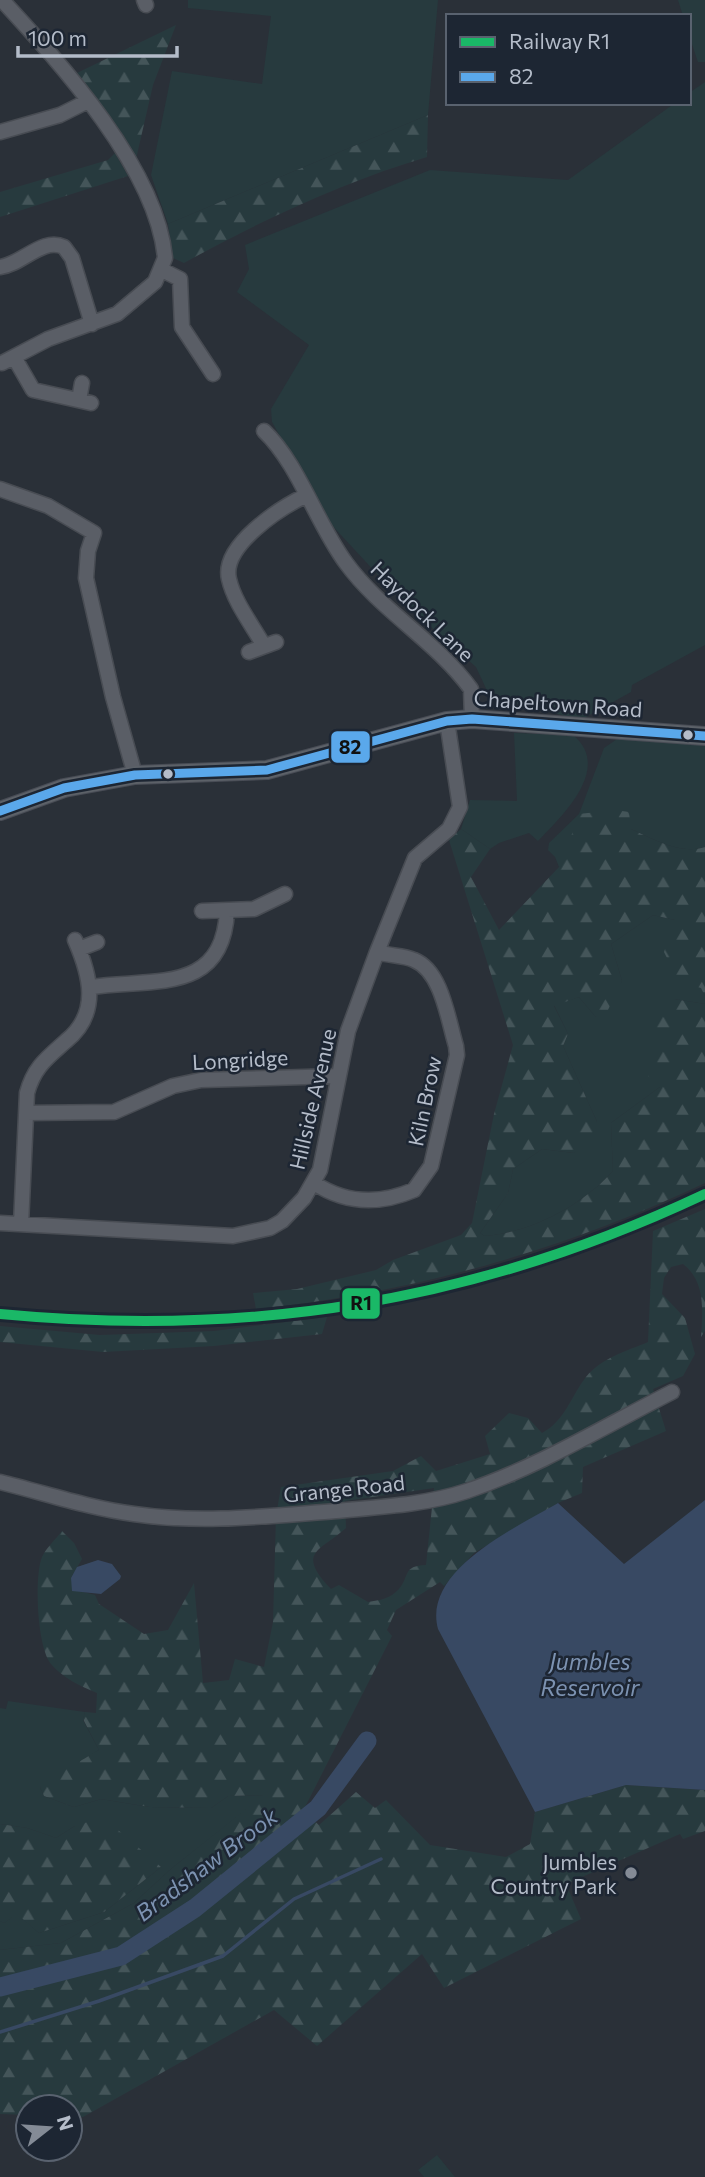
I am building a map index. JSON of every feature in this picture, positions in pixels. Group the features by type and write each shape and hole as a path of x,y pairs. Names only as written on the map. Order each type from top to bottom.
{"main road":[{"name":"Chapeltown Road","path":"0,811 64,789 135,775 267,770 447,721 472,719 705,736"}],"street":[{"path":"2,0 102,119 147,195 164,246 162,270 150,286 117,314 48,339 8,360 33,390 85,402 82,383"},
{"path":"0,132 60,115 88,101"},
{"path":"0,267 24,260 40,247 57,244 64,247 72,258 92,324"},
{"path":"162,270 180,279 182,327 213,374"},
{"name":"Haydock Lane","path":"264,431 284,455 340,555 366,588 471,689 472,719"},
{"path":"0,489 48,506 94,533 86,565 86,578 113,697 135,775"},
{"path":"249,652 270,644 232,587 228,568 237,548 269,517 305,496"},
{"name":"Hillside Avenue","path":"0,1223 221,1236 270,1228 282,1221 314,1183 323,1160 337,1076 348,1031 415,858 449,828 460,807 447,721"},
{"path":"202,911 254,909 285,894"},
{"path":"91,987 183,978 201,970 223,942 227,911"},
{"path":"21,1224 27,1093 36,1069 76,1031 85,1012 91,987 77,944 97,942"},
{"name":"Kiln Brow","path":"314,1183 335,1195 366,1202 414,1190 431,1166 457,1055 456,1046 437,985 426,967 408,958 377,952"},
{"name":"Longridge","path":"26,1113 114,1112 173,1086 201,1080 337,1076"},
{"name":"Grange Road","path":"0,1482 95,1507 184,1518 276,1516 396,1506 463,1493 511,1475 672,1392"}],"green space":[{"path":"188,0 438,0 428,115 168,224 151,175 172,71 262,84 271,16 188,8"},
{"path":"678,0 705,0 705,62 698,62 691,41 691,14 682,14"},
{"path":"176,25 153,85 136,159 77,73"},
{"path":"705,82 705,645 632,685 631,692 586,717 585,721 490,697 476,667 403,602 328,521 272,422 271,409 309,345 237,292 249,269 245,245 430,170 568,180 672,105 691,105 691,92"},
{"path":"428,115 427,157 364,178 302,204 184,263 173,258 168,224"},
{"path":"115,153 128,176 0,217 0,192 108,160"},
{"path":"514,733 573,735 584,748 588,762 586,776 570,805 538,841 529,833 499,843 490,849 461,829 470,800 517,801"},
{"path":"620,737 705,742 705,847 676,847 631,829 559,867 548,850 549,843 579,814 604,748"},
{"path":"615,810 629,812 631,829 657,841 686,849 705,847 705,996 701,988 679,982 664,952 675,920 653,915 611,944 622,981 606,1014 596,1017 579,997 554,1006 568,1034 563,1046 597,1122 595,1134 574,1153 542,1149 513,1169 508,1193 480,1233 484,1236 501,1234 554,1216 586,1196 613,1171 611,1123 660,1087 648,1076 656,1015 674,999 705,1004 705,1183 597,1229 486,1265 372,1292 256,1309 253,1293 297,1289 376,1270 393,1260 461,1235 472,1223 494,1114 513,1045 449,840 461,829 490,849 471,877 499,930 561,865 579,814"},
{"path":"653,915 675,920 705,996 705,1004 674,999 660,1087 611,1123 613,1171 586,1196 554,1216 519,1230 484,1236 480,1233 508,1193 513,1169 542,1149 574,1153 597,1122 563,1046 568,1034 554,1005 579,997 596,1017 622,981 611,944"},
{"path":"705,1209 705,1331 701,1337 701,1296 690,1271 683,1264 671,1267 664,1278 662,1294 685,1318 695,1354 683,1376 653,1389 666,1431 583,1467 582,1493 558,1503 474,1553 444,1586 440,1582 396,1610 387,1630 392,1636 303,1811 319,1825 356,1792 375,1808 386,1800 430,1845 506,1857 530,1844 535,1812 626,1785 705,1790 705,1831 683,1839 680,1834 566,1884 581,1919 444,1988 422,1954 317,2046 274,2010 84,2116 84,2093 14,2093 14,2114 0,2114 0,1950 61,1943 134,1903 171,1869 264,1795 228,1796 211,1808 150,1807 101,1799 74,1807 44,1796 40,1787 45,1775 67,1769 99,1750 83,1719 85,1712 96,1713 97,1693 61,1673 46,1655 38,1612 38,1580 46,1550 62,1531 74,1543 82,1559 71,1578 79,1591 95,1595 99,1604 144,1634 168,1630 194,1583 203,1683 229,1680 235,1659 264,1667 273,1622 276,1516 281,1487 393,1471 421,1456 436,1471 490,1454 485,1436 509,1413 528,1418 542,1433 562,1415 592,1370 615,1356 648,1342 653,1231","holes":["434,1488 426,1565 408,1572 399,1589 392,1595 368,1602 339,1585 331,1589 320,1577 313,1560 320,1548 346,1528 345,1501"]},
{"path":"327,1317 322,1334 214,1346 103,1352 0,1342 0,1326 100,1335 214,1331"},
{"path":"8,1701 85,1712 83,1720 99,1750 40,1787 44,1796 74,1807 101,1799 150,1807 211,1808 228,1796 265,1795 171,1869 134,1903 61,1943 0,1950 0,1921 4,1923 17,1913 39,1933 104,1912 161,1867 75,1826 56,1838 27,1828 0,1824 0,1708 6,1709"},
{"path":"103,1817 161,1867 104,1912 39,1933 17,1914 4,1923 0,1921 0,1824 27,1828 56,1838 75,1826"},
{"path":"437,2155 455,2177 424,2177 418,2170"}],"water":[{"name":"Jumbles Reservoir","path":"705,1500 705,1790 626,1785 535,1812 438,1629 437,1608 444,1588 458,1570 477,1553 558,1503 624,1564"},
{"path":"98,1560 112,1564 121,1576 120,1579 101,1594 72,1591 71,1578 77,1567"}],"waterway":[{"name":"Bradshaw Brook","path":"0,1987 121,1956 195,1908 318,1808 367,1741"},
{"path":"0,2032 99,2001 223,1956 294,1899 381,1859"}],"rail line":[{"name":"R1","path":"0,1314 93,1320 184,1321 273,1315 361,1304 448,1286 534,1262 619,1231 705,1194"}],"transit line":[{"name":"82","path":"0,811 64,788 135,775 267,770 447,721 472,719 705,736"}],"place":[{"name":"Jumbles Country Park","path":"631,1873"}]}
